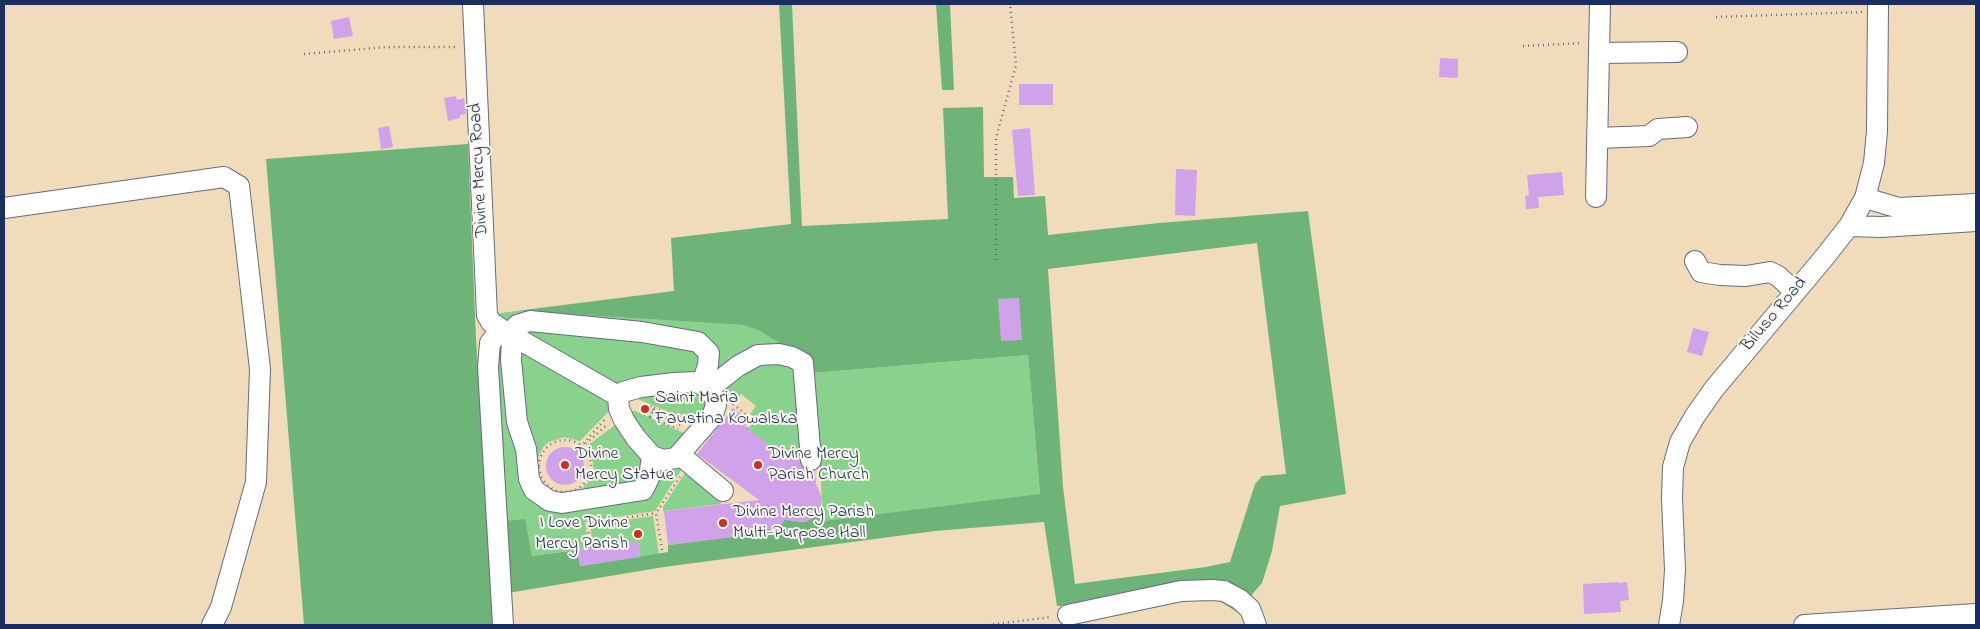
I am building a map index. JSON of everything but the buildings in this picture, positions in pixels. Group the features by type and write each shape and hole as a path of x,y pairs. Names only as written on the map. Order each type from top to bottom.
{"street":[{"name":"Divine Mercy Road","path":"473,4 487,315 491,322 619,405"},
{"path":"1596,197 1600,4"},
{"name":"Biluso Road","path":"1669,625 1675,570 1672,498 1673,467 1680,442 1714,389 1849,226 1865,198 1874,163 1877,131 1878,8"},
{"path":"1599,45 1677,52"},
{"path":"1597,138 1649,136 1658,129 1687,127"},
{"path":"4,208 224,177 239,186 260,369 256,482 221,607 212,625"},
{"path":"1865,198 1899,208 1976,204"},
{"path":"1849,226 1881,227 1976,221"},
{"path":"1696,261 1701,272 1720,275 1746,276 1770,272 1778,276 1795,292"},
{"path":"503,625 488,367 490,343 530,320 642,332 690,340 703,346 709,353 709,392 715,410 685,459"},
{"path":"507,332 517,422 526,449 529,480 534,490 550,501 572,503 596,496 643,490 649,478 652,456"},
{"path":"709,392 738,366 758,355 779,354 792,357 803,364 811,460"},
{"path":"709,392 692,382 630,389 619,405 629,429 652,456 668,460 685,459 723,491"},
{"path":"1068,615 1181,591 1212,590 1224,592 1239,599 1250,609 1256,625"},
{"path":"1804,625 1976,614"}],"path":[{"path":"996,260 996,138 1016,66 1010,4"},
{"path":"1716,17 1878,8"},
{"path":"1523,46 1589,42 1599,45"},
{"path":"304,54 387,47 475,47"},
{"path":"709,392 731,403 753,420 747,428"},
{"path":"642,403 686,421"},
{"path":"582,445 619,405"},
{"path":"582,445 619,405"},
{"path":"654,408 652,412 690,429"},
{"path":"650,417 680,430"},
{"path":"567,439 582,445 592,466 590,474 582,486 569,492 554,490 548,486 540,474 538,466 539,459 546,446 567,439"},
{"path":"662,550 656,513 685,459"},
{"path":"591,548 587,524 656,513"},
{"path":"988,625 1068,615"}],"green space":[{"path":"779,4 792,4 802,226 948,219 943,108 983,107 984,177 1013,177 1014,198 1045,196 1048,235 1159,223 1308,211 1346,494 1280,506 1272,551 1262,583 1237,612 1218,600 1185,597 1057,606 1044,522 935,531 664,567 508,593 505,521 525,519 532,556 577,550 580,566 668,552 668,545 748,535 748,532 778,528 786,518 792,521 805,522 817,515 821,507 823,521 1040,494 1028,355 813,373 792,351 760,331 743,325 516,311 674,291 671,238 791,224","holes":["1257,243 1286,474 1262,476 1255,484 1230,562 1206,567 1075,584 1063,487 1048,269"]},
{"path":"936,4 950,4 954,90 942,90"},
{"path":"468,144 476,339 496,625 304,625 266,159"},
{"path":"516,311 743,325 760,331 792,351 712,382 616,383 495,318 501,313"},
{"path":"504,335 602,393 613,407 580,441 564,437 549,442 543,447 536,462 539,479 543,485 557,494 581,490 592,478 594,470 591,453 587,446 619,422 683,467 655,511 585,522 589,548 532,556 529,542 505,521 496,357"},
{"path":"1028,355 1040,495 823,521 813,373"},
{"path":"759,361 794,365 806,455 784,458 748,429 756,419 750,414 756,406 741,394 735,403 720,391"},
{"path":"699,390 709,407 695,423 638,399 642,396"},
{"path":"631,411 635,411 686,434 679,446 660,453 630,415"},
{"path":"687,470 720,497 721,504 663,511 663,507"},
{"path":"653,516 659,554 640,557 638,541 593,548 590,525"}],"place":[{"name":"Saint Maria Faustina Kowalska","path":"645,409"},
{"name":"Divine Mercy Statue","path":"565,465"},
{"name":"Divine Mercy Parish Church","path":"758,465"},
{"name":"Divine Mercy Parish Multi-Purpose Hall","path":"723,523"},
{"name":"I Love Divine Mercy Parish","path":"638,534"}]}
